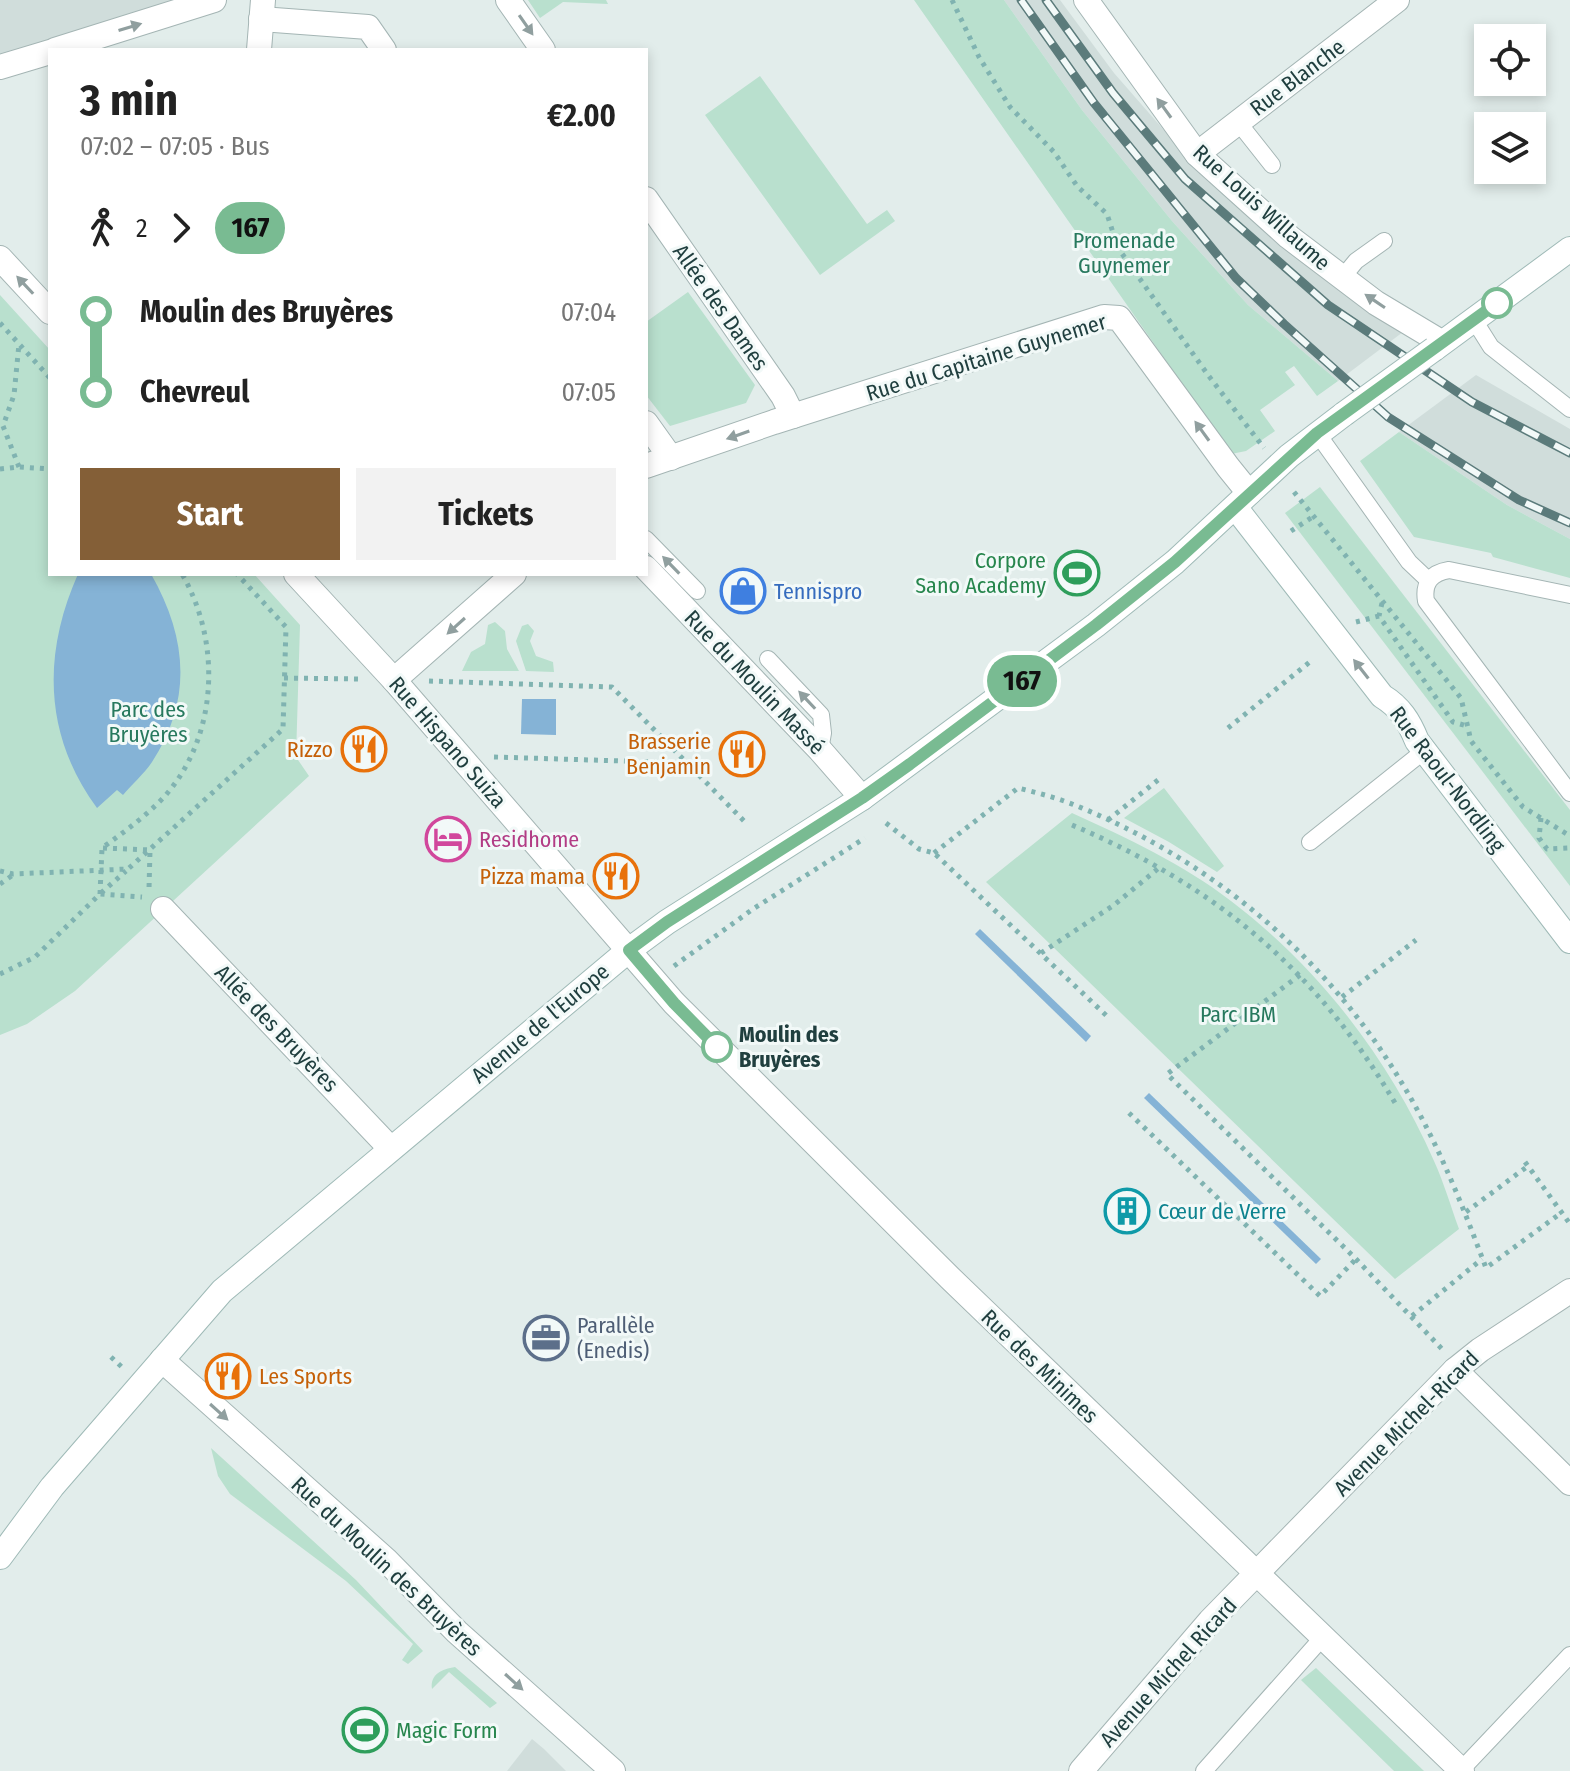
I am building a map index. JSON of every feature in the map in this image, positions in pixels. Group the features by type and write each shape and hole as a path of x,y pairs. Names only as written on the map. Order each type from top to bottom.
{"street":[{"path":"62,48 214,0"},
{"path":"508,0 542,48"},
{"name":"Rue Louis Willaume","path":"1086,0 1197,154 1289,237 1438,346"},
{"name":"Rue Blanche","path":"1197,154 1397,0"},
{"path":"259,48 262,9 368,27 383,48"},
{"path":"0,67 48,53"},
{"name":"Allée des Dames","path":"648,202 783,396 793,416"},
{"name":"Avenue de l'Europe","path":"0,1557 52,1487 222,1291 390,1148 629,950 667,922 862,798 1096,625 1175,562 1317,433 1570,249"},
{"path":"0,258 48,310"},
{"name":"Rue du Capitaine Guynemer","path":"648,465 1104,317 1119,318 1242,500"},
{"path":"648,426 671,458"},
{"name":"Rue Raoul-Nordling","path":"1242,500 1382,696 1394,703 1402,713 1424,751 1570,941"},
{"name":"Rue du Moulin Massé","path":"648,570 862,798"},
{"name":"Rue Hispano Suiza","path":"298,576 394,680 629,950"},
{"path":"394,680 512,576"},
{"name":"Allée des Bruyères","path":"163,909 390,1148"},
{"name":"Rue des Minimes","path":"629,950 674,1003 939,1268 1461,1771"},
{"name":"Avenue Michel-Ricard","path":"1257,1574 1455,1370 1570,1291"},
{"name":"Rue du Moulin des Bruyères","path":"162,1360 386,1560 457,1632 613,1771"},
{"path":"1455,1370 1570,1483"},
{"name":"Avenue Michel Ricard","path":"1081,1771 1210,1621 1257,1574"}],"lane":[{"path":"1238,122 1272,165"},
{"path":"1342,278 1356,261 1384,241"},
{"path":"1474,320 1491,347 1570,409"},
{"path":"1317,433 1409,562 1428,580"},
{"path":"648,541 697,591"},
{"path":"1570,595 1449,570 1437,572 1428,580 1424,590 1426,601 1570,793"},
{"path":"768,659 821,715 823,733 820,750"},
{"path":"1310,842 1424,751"},
{"path":"1204,1771 1323,1637"},
{"path":"1461,1771 1570,1655"}],"path":[{"path":"952,0 979,57 1010,107 1054,152 1077,186 1107,214 1118,248 1269,455"},
{"path":"0,323 48,376"},
{"path":"19,344 14,395 1,428 19,467"},
{"path":"0,469 48,469"},
{"path":"1294,492 1461,698 1471,741 1523,807 1570,836"},
{"path":"1291,531 1314,516"},
{"path":"102,848 140,820 165,796 187,765 202,723 209,690 210,661 205,626 183,576"},
{"path":"0,974 35,957 283,729 286,627 239,576"},
{"path":"1383,602 1379,616 1453,722 1468,726"},
{"path":"1228,728 1311,661"},
{"path":"284,678 612,687 745,822"},
{"path":"461,757 687,763"},
{"path":"1108,820 1158,780"},
{"path":"934,853 1018,788 1074,804 1172,852 1236,895 1299,950 1342,997 1401,1080 1466,1212 1486,1268 1561,1213"},
{"path":"1541,818 1539,838 1547,849 1570,848"},
{"path":"886,823 919,849 934,853 1109,1018"},
{"path":"1072,825 1122,846 1160,867 1229,912 1300,975 1373,1066 1395,1103"},
{"path":"664,974 753,909 865,838"},
{"path":"102,848 150,850"},
{"path":"100,894 102,848"},
{"path":"100,894 149,898 150,850"},
{"path":"1041,953 1114,905 1160,867"},
{"path":"0,871 13,874 128,869"},
{"path":"0,884 13,874"},
{"path":"1342,997 1416,940"},
{"path":"1300,975 1167,1074 1441,1347"},
{"path":"1129,1113 1320,1296 1356,1259"},
{"path":"1466,1212 1527,1164 1570,1224"},
{"path":"1412,1316 1483,1258"}],"shaded area":[{"path":"0,0 175,0 0,55"},
{"path":"1004,0 1060,0 1114,73 1190,160 1250,216 1335,287 1403,332 1338,381 1248,305 1172,221 1082,110"},
{"path":"1476,375 1570,429 1570,539 1507,505 1399,432"},
{"path":"532,1739 544,1749 566,1771 507,1771"}],"green space":[{"path":"528,0 606,0 608,4 563,2 540,18"},
{"name":"Promenade Guynemer","path":"914,0 1004,0 1082,110 1172,221 1248,305 1338,381 1317,396 1294,366 1285,372 1295,385 1260,410 1275,431 1246,451 1231,454"},
{"path":"760,76 867,224 887,210 895,221 820,275 705,115"},
{"path":"688,292 755,385 746,403 670,426 648,398 648,321"},
{"name":"Parc des Bruyères","path":"0,295 48,348 48,576 256,576 300,625 296,757 309,776 75,991 27,1024 0,1035"},
{"path":"1399,432 1507,505 1570,539 1570,578 1493,557 1491,553 1414,537 1360,461"},
{"path":"1320,487 1570,810 1570,886 1285,513"},
{"path":"495,622 505,631 507,649 519,671 462,671 471,652 485,644 488,625"},
{"path":"528,624 534,631 530,641 536,656 553,662 554,672 526,671 516,641 522,626"},
{"path":"1164,788 1224,866 1217,872 1124,818"},
{"name":"Parc IBM","path":"1072,813 1154,852 1213,888 1263,927 1322,986 1374,1052 1396,1087 1434,1161 1459,1229 1395,1279 986,882"},
{"path":"211,1448 356,1580 423,1651 408,1664 402,1660 413,1644 346,1581 230,1494 218,1476"},
{"path":"455,1667 497,1703 490,1708 449,1672 432,1689 438,1673"},
{"path":"1316,1668 1424,1771 1394,1771 1301,1680"}],"water":[{"path":"77,576 152,576 172,621 178,645 179,691 165,738 152,762 123,795 117,790 97,808 79,781 58,724 54,665 66,604"},
{"path":"522,699 556,699 556,735 521,734"},
{"path":"980,929 1091,1036 1086,1042 975,934"},
{"path":"1149,1093 1321,1259 1316,1264 1144,1098"}],"railway":[{"path":"1021,0 1094,103 1236,278 1284,324 1388,417 1519,500 1570,523"},
{"path":"1046,0 1113,93 1185,179 1328,305 1472,402 1570,453"}],"bus line":[{"name":"167","path":"717,1047 654,982 629,950 910,764 1175,562 1317,433 1497,303"}],"place":[{"name":"Corpore Sano Academy","path":"1077,573"},
{"name":"Tennispro","path":"743,591"},
{"name":"Rizzo","path":"364,749"},
{"name":"Brasserie Benjamin","path":"742,754"},
{"name":"Residhome","path":"448,839"},
{"name":"Pizza mama","path":"616,876"},
{"name":"Moulin des Bruyères","path":"717,1047"},
{"name":"Cœur de Verre","path":"1127,1211"},
{"name":"Parallèle (Enedis)","path":"546,1338"},
{"name":"Les Sports","path":"228,1376"},
{"name":"Magic Form","path":"365,1730"}]}
